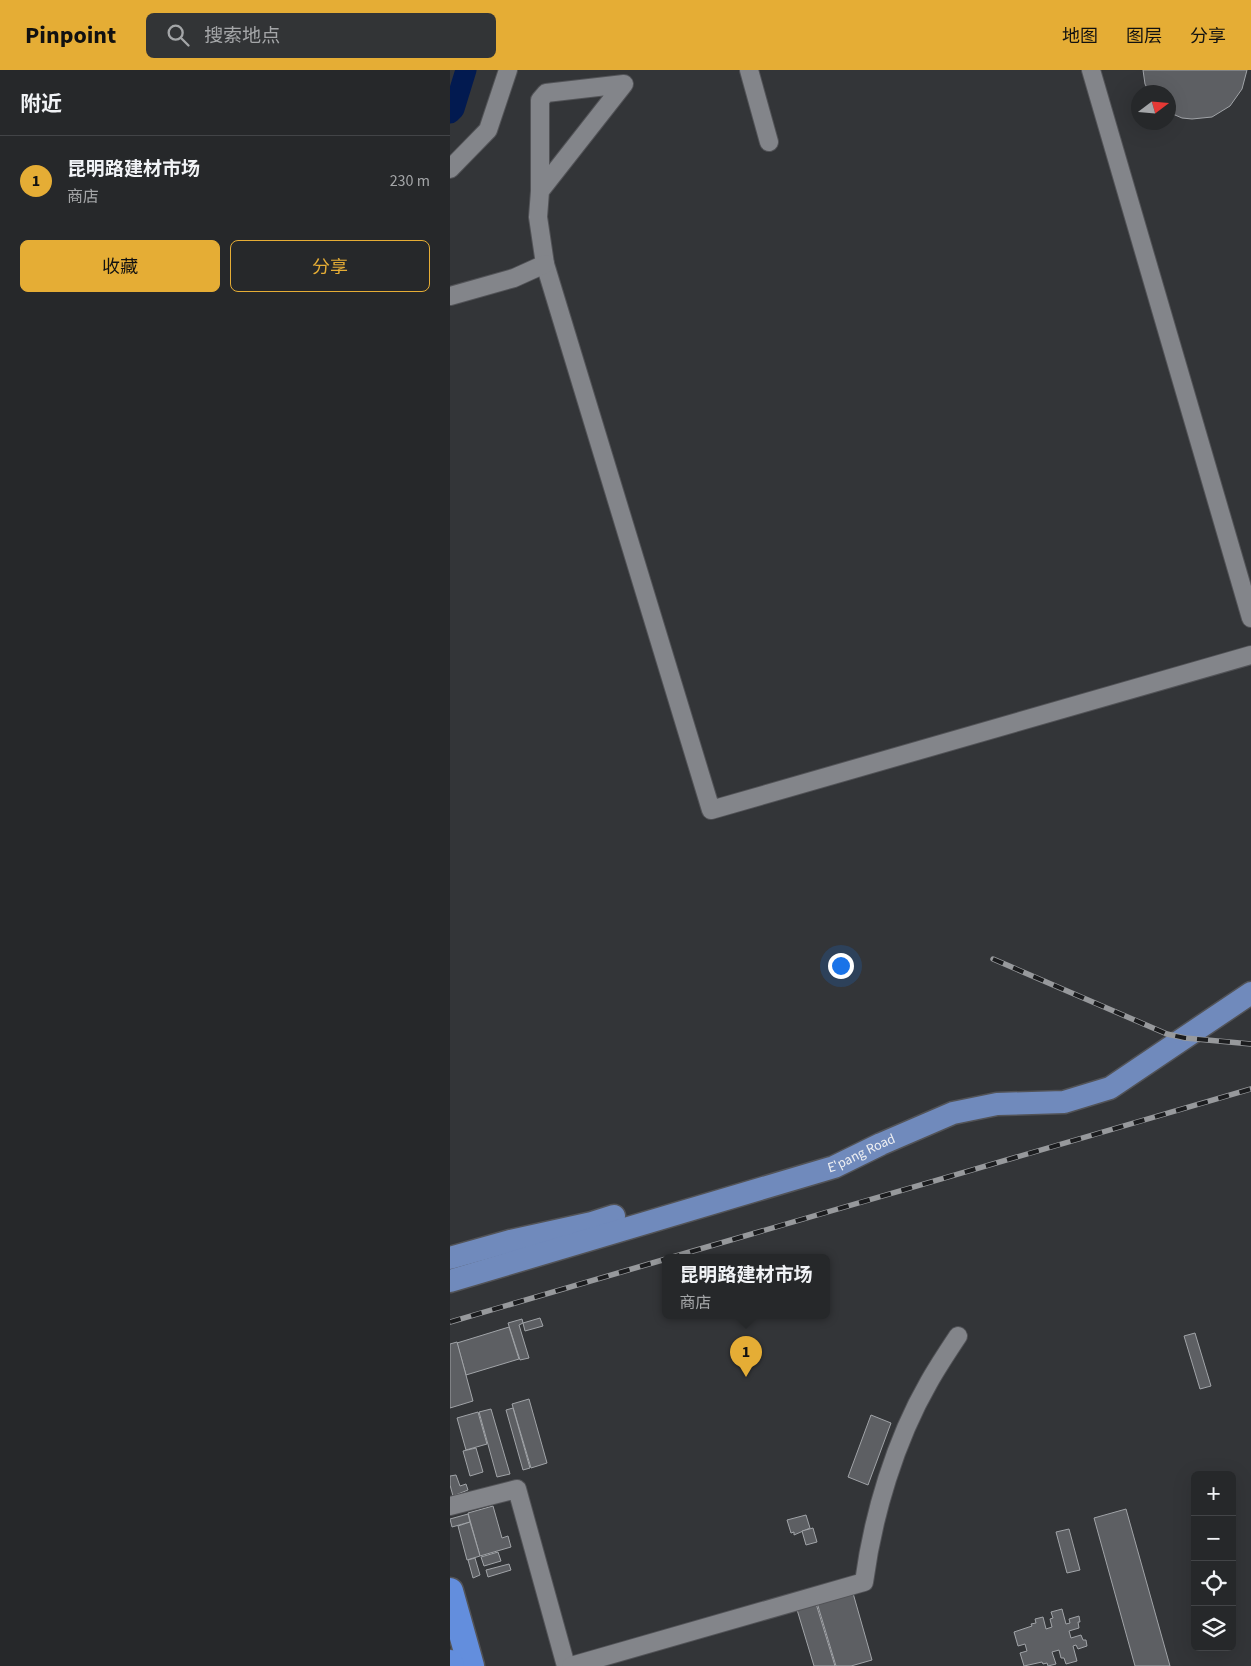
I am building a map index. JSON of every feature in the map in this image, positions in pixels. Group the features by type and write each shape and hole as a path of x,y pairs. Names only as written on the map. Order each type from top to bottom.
{"highway":[{"path":"450,1591 471,1666"}],"main road":[{"name":"E'pang Road","path":"450,1258 510,1241 592,1222 830,1152 862,1140 939,1103 979,1093 1073,1088 1103,1077 1251,976"},
{"name":"E'pang Road","path":"450,1280 834,1167 953,1113 997,1104 1064,1102 1110,1088 1251,993"}],"street":[{"path":"450,169 488,130 508,70"},
{"path":"749,70 769,142"},
{"path":"1091,70 1245,573 1251,618"},
{"path":"540,191 624,84 546,93 540,100 540,191 538,218 545,264 711,810 1251,655"},
{"path":"450,296 514,278 545,264"},
{"path":"571,1666 864,1582 869,1544 883,1491 905,1432 928,1383 958,1336"},
{"path":"450,1506 517,1489 566,1666"}],"building":[{"path":"1143,70 1247,70 1242,89 1230,106 1212,117 1192,119 1176,115 1176,85 1145,84"},
{"path":"540,1318 543,1326 525,1331 523,1323"},
{"path":"522,1319 523,1323 519,1325 529,1358 520,1360 508,1323"},
{"path":"509,1327 519,1359 466,1375 457,1343"},
{"path":"1195,1333 1211,1386 1200,1389 1184,1336"},
{"path":"457,1342 473,1401 450,1408 450,1344"},
{"path":"529,1399 547,1463 531,1468 512,1404"},
{"path":"513,1408 530,1468 523,1470 506,1410"},
{"path":"491,1409 510,1474 497,1477 479,1412"},
{"path":"478,1412 487,1444 466,1450 457,1418"},
{"path":"871,1415 891,1423 868,1485 848,1477"},
{"path":"476,1448 483,1472 470,1476 463,1451"},
{"path":"456,1475 460,1486 466,1484 468,1490 453,1496 450,1476"},
{"path":"493,1506 502,1538 508,1536 511,1547 480,1556 468,1513"},
{"path":"1126,1509 1170,1666 1135,1666 1094,1518"},
{"path":"468,1514 470,1522 452,1527 450,1519"},
{"path":"806,1515 810,1528 794,1535 794,1532 791,1533 787,1520"},
{"path":"470,1522 480,1556 467,1560 458,1526"},
{"path":"813,1528 817,1542 806,1545 802,1531"},
{"path":"1069,1529 1080,1570 1067,1573 1056,1532"},
{"path":"498,1552 501,1561 484,1566 481,1557"},
{"path":"475,1558 480,1575 473,1578 468,1560"},
{"path":"509,1564 511,1570 488,1577 486,1570"},
{"path":"851,1586 872,1660 851,1666 836,1666 815,1596"},
{"path":"814,1597 835,1666 814,1666 795,1603"},
{"path":"1062,1609 1066,1624 1070,1623 1069,1619 1079,1616 1079,1628 1069,1631 1071,1638 1081,1635 1083,1640 1086,1640 1087,1646 1078,1649 1076,1645 1073,1646 1077,1661 1066,1664 1064,1658 1061,1658 1059,1650 1052,1652 1056,1664 1048,1666 1047,1663 1043,1664 1042,1662 1024,1666 1020,1653 1027,1651 1025,1644 1018,1646 1014,1632 1032,1626 1031,1624 1036,1623 1035,1619 1043,1617 1046,1629 1052,1627 1050,1619 1053,1618 1051,1612"}],"waterway":[{"path":"450,113 454,109 466,70"}],"railway":[{"path":"993,959 1167,1034 1185,1038 1251,1044"},
{"path":"683,1254 1251,1089"},
{"path":"450,1322 662,1260"}],"place":[{"name":"昆明路建材市场","path":"746,1377"}]}
